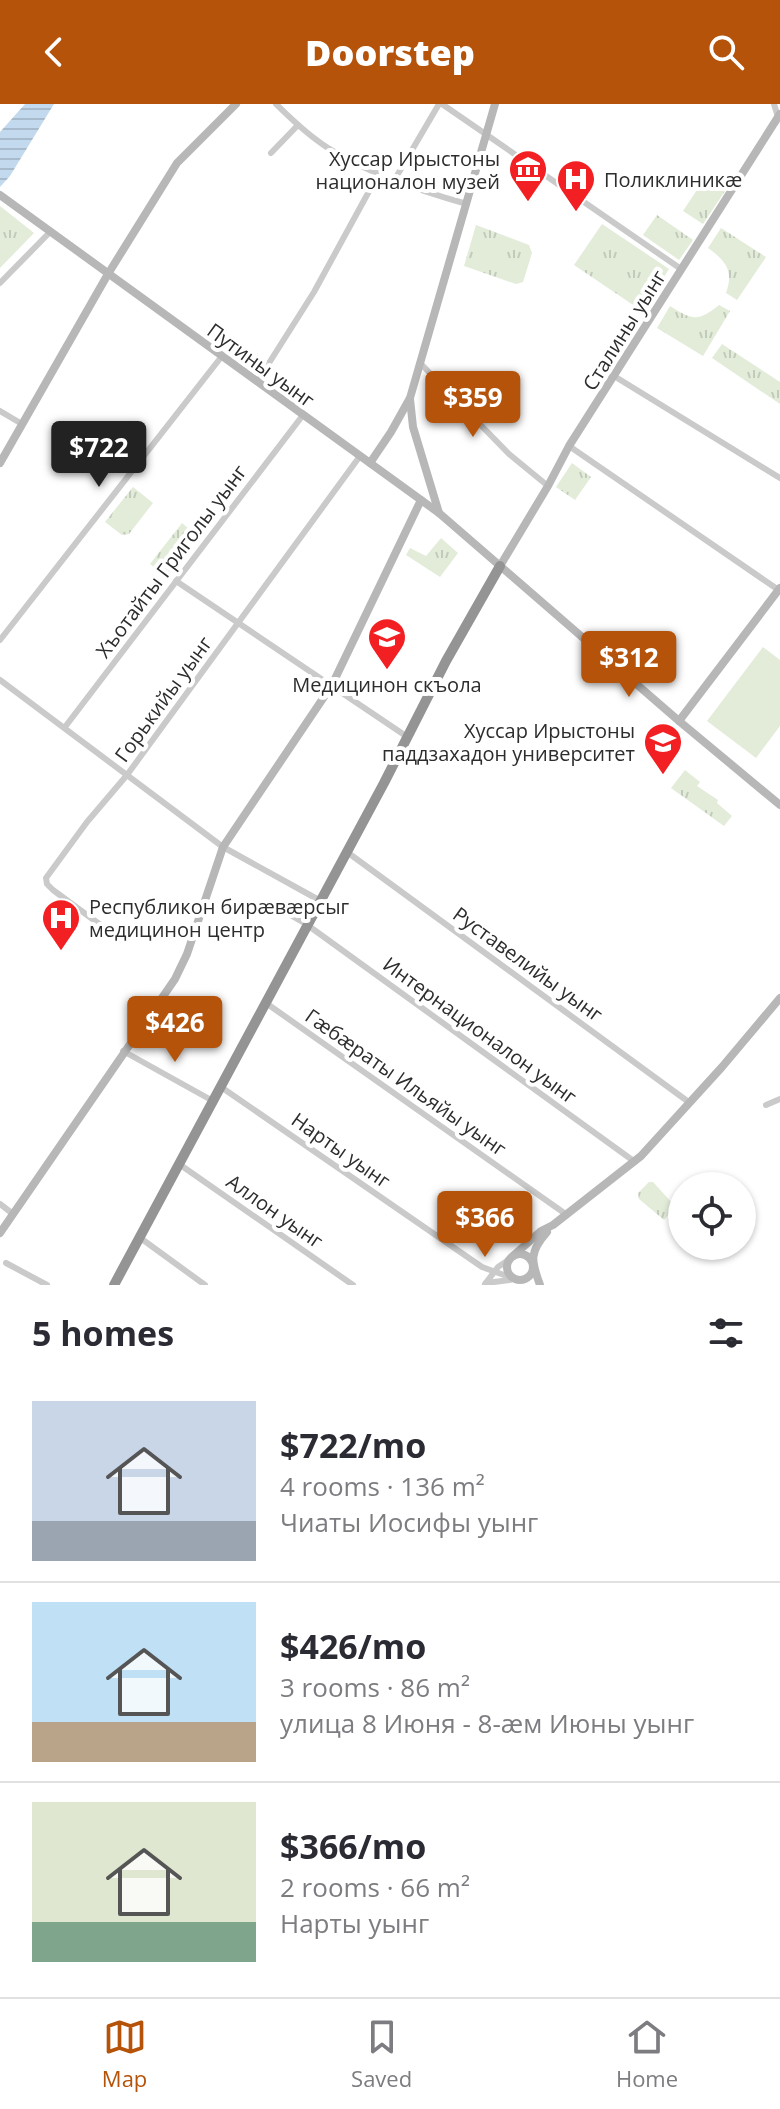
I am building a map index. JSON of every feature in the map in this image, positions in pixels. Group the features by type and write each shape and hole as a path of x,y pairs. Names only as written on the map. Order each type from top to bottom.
{"highway":[{"path":"114,1285 406,736 500,566"}],"street":[{"path":"0,463 108,274 177,163 236,104"},
{"path":"276,104 326,147 379,173 434,195 467,204"},
{"path":"395,179 440,104 681,269"},
{"path":"370,463 410,398 495,104"},
{"path":"774,104 779,116"},
{"name":"Сталины уынг","path":"500,566 569,446 779,116"},
{"path":"271,153 298,125"},
{"path":"257,382 314,292 379,173"},
{"name":"Путины уынг","path":"0,195 439,513 780,805"},
{"path":"0,283 51,231"},
{"path":"0,640 222,356"},
{"path":"421,364 509,454 548,486"},
{"path":"614,376 780,478"},
{"path":"410,398 413,427 439,513"},
{"path":"0,411 22,424"},
{"name":"Хъотайты Григолы уынг","path":"65,727 303,415"},
{"path":"569,446 780,590 679,721"},
{"name":"Горькийы уынг","path":"121,940 53,890 46,878 127,775 360,456"},
{"path":"0,1233 175,979 187,954 223,847 332,685 421,500"},
{"path":"176,581 406,736"},
{"path":"0,680 223,847 319,900"},
{"name":"Руставелийы уынг","path":"347,852 690,1103"},
{"name":"Интернационалон уынг","path":"273,905 306,924 635,1162"},
{"path":"484,1284 495,1270 541,1231 567,1215 635,1162 780,998"},
{"name":"Гæбæраты Ильяйы уынг","path":"266,1003 567,1215"},
{"path":"123,1051 213,1101"},
{"name":"Нарты уынг","path":"221,1087 482,1267 495,1270"},
{"path":"766,1105 780,1099"},
{"name":"Аллон уынг","path":"179,1164 353,1285"},
{"path":"0,1204 13,1214"},
{"path":"484,1284 526,1279 533,1267 536,1244 553,1225"},
{"path":"139,1237 205,1285"},
{"path":"511,1258 525,1255 540,1285"},
{"path":"511,1258 508,1272 518,1282"},
{"path":"6,1263 47,1285"},
{"path":"495,1270 518,1282"}],"green space":[{"path":"705,178 725,191 703,224 683,211"},
{"path":"0,206 34,233 0,268"},
{"path":"657,215 693,240 679,260 643,235"},
{"path":"602,224 669,269 642,311 574,265"},
{"path":"476,225 529,245 532,253 523,282 516,284 464,266"},
{"path":"721,228 766,257 737,300 726,293 729,279 727,267 708,248"},
{"path":"719,305 730,311 703,356 657,328 670,306 695,317"},
{"path":"722,344 780,382 780,404 712,358"},
{"path":"572,463 591,477 575,500 556,487"},
{"path":"133,487 153,503 129,534 122,535 105,522"},
{"path":"182,523 197,536 167,577 150,564"},
{"path":"441,538 458,553 440,577 406,555 410,548 426,556"},
{"path":"763,647 780,660 780,726 756,758 707,721"},
{"path":"685,770 700,782 697,786 718,800 717,803 732,816 724,826 671,788"},
{"path":"653,1182 668,1198 668,1216 664,1220 639,1199 638,1193"}],"water":[{"path":"25,104 54,104 0,187 0,132"}],"place":[{"name":"Хуссар Ирыстоны националон музей","path":"528,203"},
{"name":"Поликлиникæ","path":"576,213"},
{"name":"Медицинон скъола","path":"387,671"},
{"name":"Хуссар Ирыстоны паддзахадон университет","path":"663,776"},
{"name":"Республикон бирæвæрсыг медицинон центр","path":"61,952"}]}
